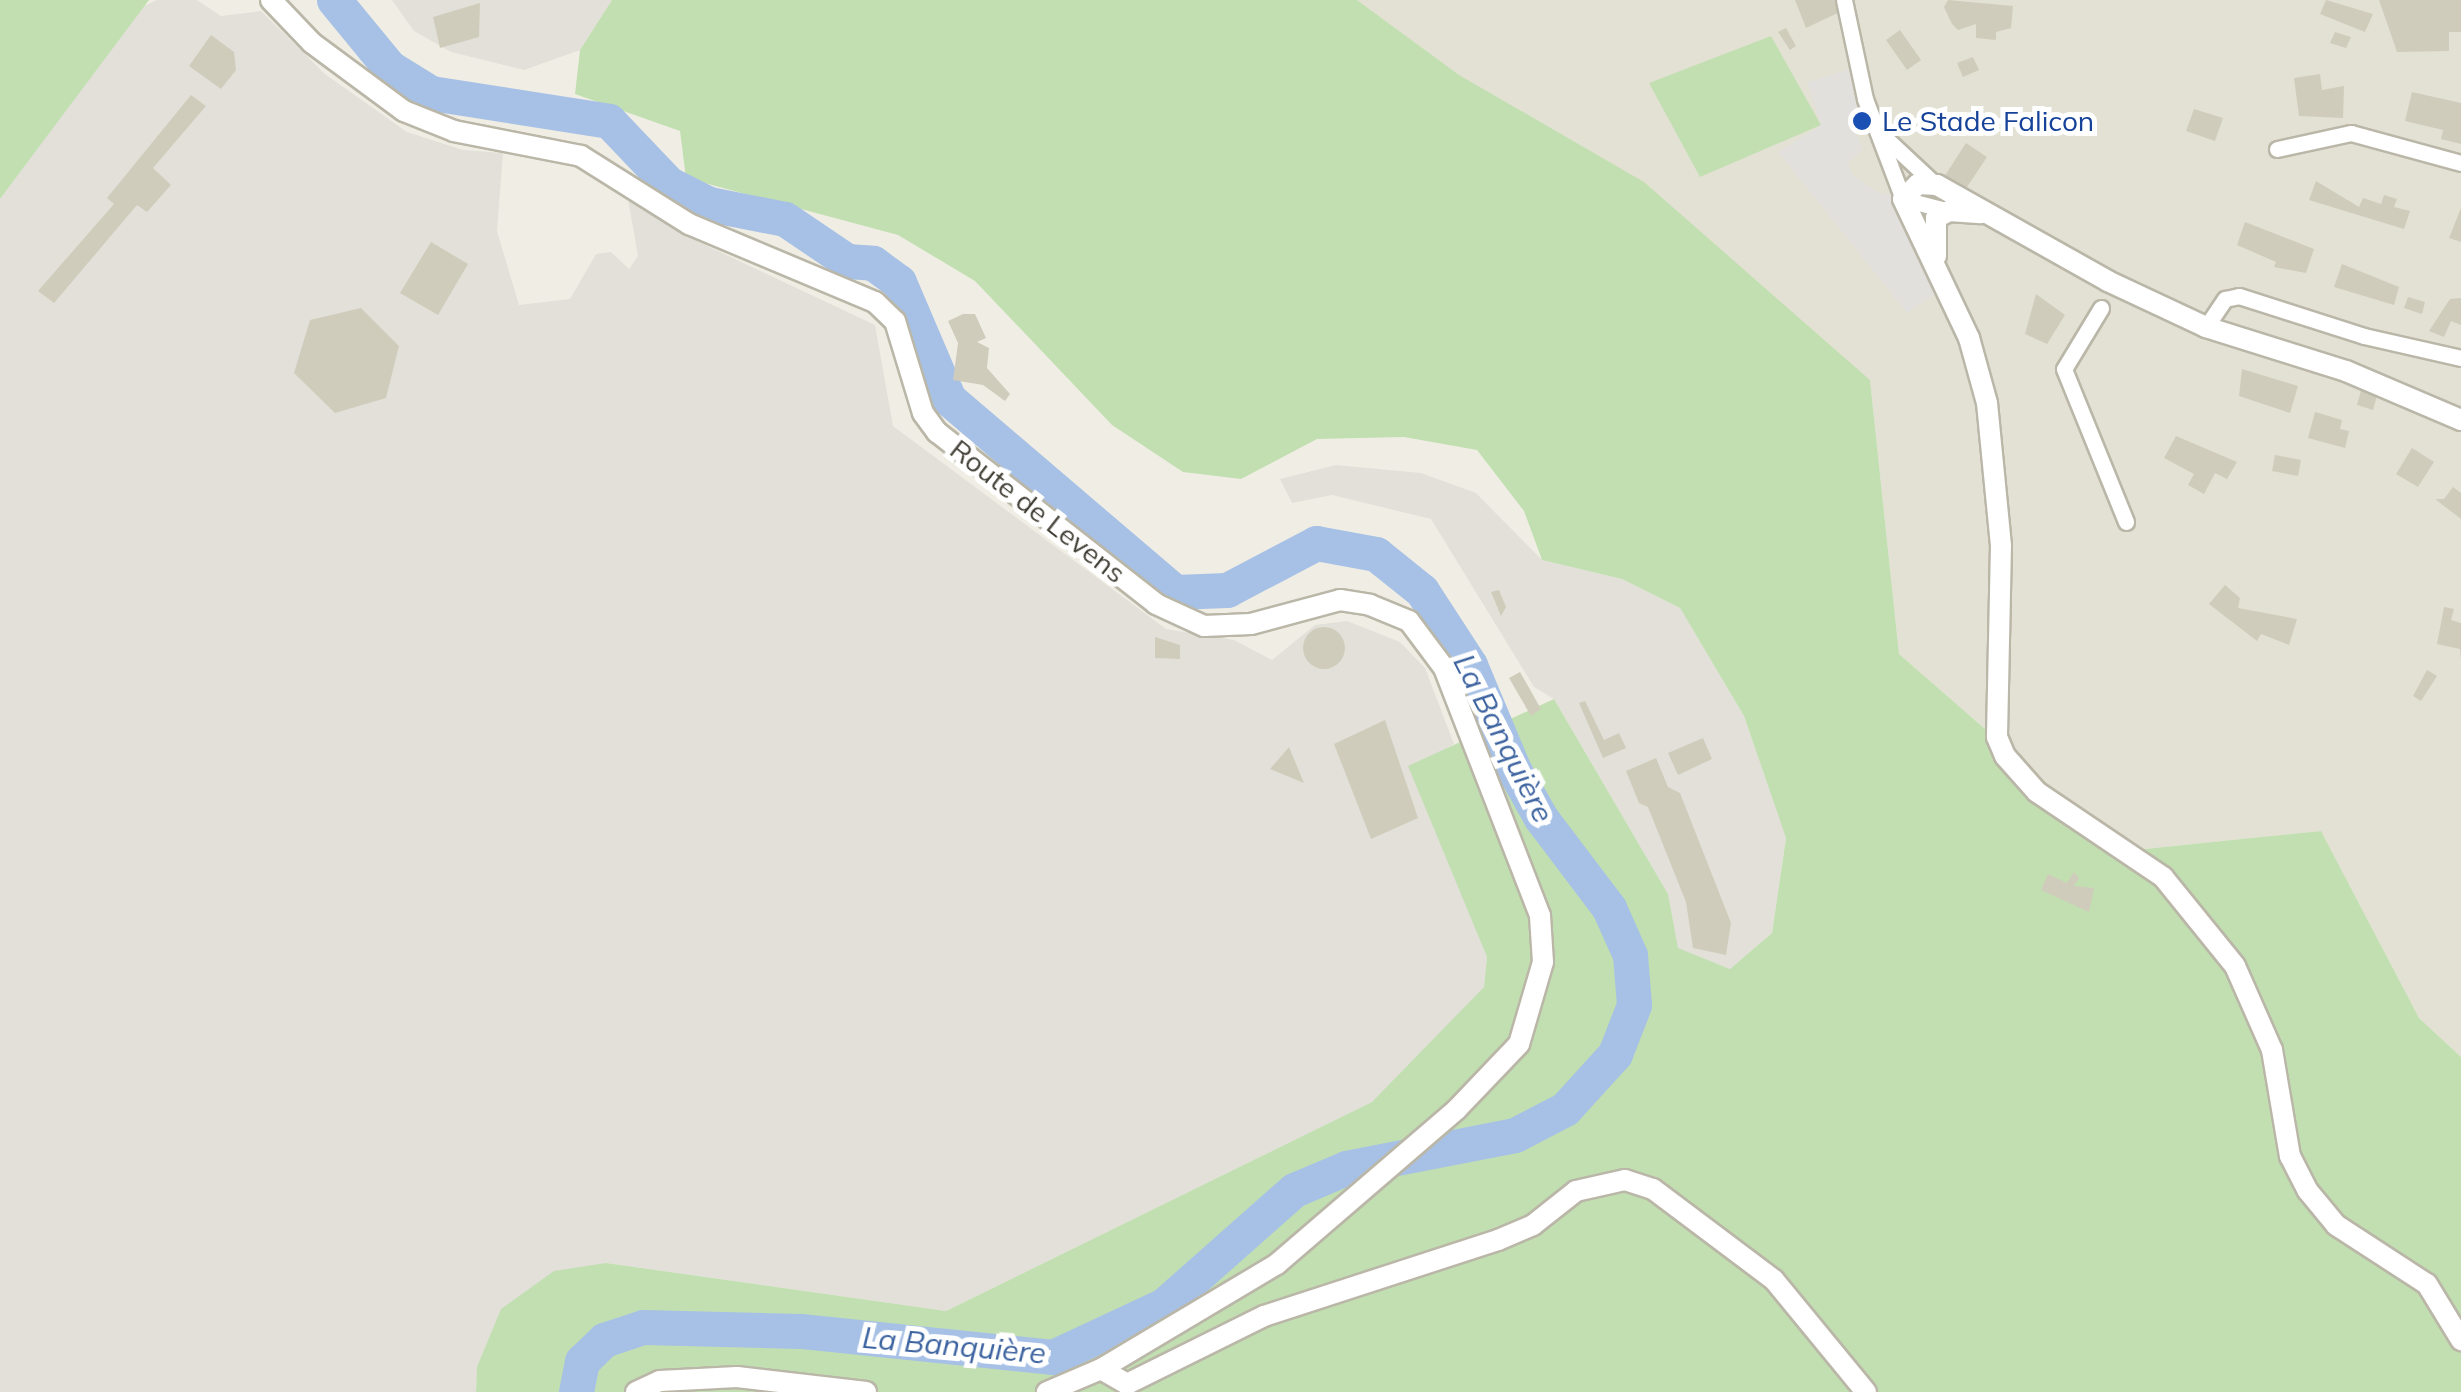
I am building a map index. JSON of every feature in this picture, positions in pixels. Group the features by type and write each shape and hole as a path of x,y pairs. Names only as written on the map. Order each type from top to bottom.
{"street":[{"path":"1844,0 1876,129 1903,199 1968,338 1996,466 1997,737 2005,756 2037,792 2163,877 2235,966 2272,1050 2290,1156 2308,1191 2336,1225 2428,1284 2461,1340"},
{"name":"Route de Levens","path":"276,6 312,44 429,124 581,156 689,224 875,302 895,320 924,414 938,432 1156,604 1204,626 1251,624 1340,600 1409,621 1444,668 1540,916 1543,962 1519,1044 1456,1110 1276,1264 1101,1369 1047,1392"},
{"path":"1876,129 1937,184 1982,213 2206,327 2346,370 2461,420"},
{"path":"2277,150 2351,133 2461,163"},
{"path":"1903,199 1918,184 1937,184"},
{"path":"1937,184 1941,213 1938,268"},
{"path":"1903,199 1941,213 1982,213"},
{"path":"2206,327 2225,300 2238,296 2364,336 2461,358"},
{"path":"2101,308 2064,368 2126,522"},
{"path":"1101,1369 1116,1382 1132,1382 1264,1316 1498,1240 1533,1224 1576,1191 1625,1180 1653,1190 1774,1280 1866,1392"},
{"path":"636,1392 660,1382 737,1377 866,1392"}],"shaded area":[{"path":"157,0 197,0 221,16 261,11 325,74 407,132 463,150 503,153 497,231 519,305 570,299 596,254 611,252 629,269 638,256 628,199 684,235 875,325 893,426 1166,629 1234,640 1272,660 1315,625 1347,621 1400,642 1425,668 1454,744 1428,759 1461,890 1487,957 1484,987 1467,1009 1372,1102 946,1311 606,1263 477,1367 476,1392 0,1392 0,199 144,6"},
{"path":"392,0 612,0 580,50 524,70 451,52 414,31"},
{"path":"1357,0 2461,0 2461,1057 2419,1018 2321,831 2125,851 1899,654 1870,380"},
{"path":"1850,69 1859,113 1850,120 1863,149 1848,163 1853,176 1881,194 1895,193 1940,291 1907,313 1778,152 1821,125 1807,82"},
{"path":"1336,465 1421,473 1476,493 1542,560 1622,579 1680,608 1744,716 1786,837 1772,933 1730,969 1677,948 1668,894 1554,699 1534,687 1431,519 1332,495 1292,503 1280,479"}],"green space":[{"path":"0,0 149,0 0,199"},
{"path":"612,0 1357,0 1459,75 1644,182 1870,380 1899,654 2125,851 2321,831 2419,1018 2461,1057 2461,1392 476,1392 477,1367 501,1309 554,1271 606,1263 946,1311 1372,1102 1484,987 1487,957 1408,766 1554,699 1668,894 1678,948 1730,969 1772,933 1786,838 1744,716 1680,608 1622,579 1542,560 1524,511 1477,450 1404,437 1317,439 1241,479 1183,472 1112,425 975,281 898,235 686,178 680,131 575,94 580,50"},
{"path":"1771,36 1821,125 1700,177 1649,83"}],"building":[{"path":"1795,0 1835,0 1840,12 1806,28"},
{"path":"1948,0 2013,6 2011,28 1996,32 1996,40 1976,38 1976,24 1958,30 1944,7"},
{"path":"2326,0 2373,14 2365,32 2320,14"},
{"path":"2379,0 2461,0 2461,32 2449,32 2449,51 2397,52"},
{"path":"480,3 479,37 440,48 433,17"},
{"path":"1786,28 1796,46 1790,50 1778,32"},
{"path":"1900,30 1921,60 1907,70 1886,40"},
{"path":"2335,32 2351,37 2346,48 2330,43"},
{"path":"211,35 234,52 236,70 221,89 189,66"},
{"path":"1973,57 1979,70 1963,77 1957,63"},
{"path":"2320,74 2322,90 2344,86 2343,118 2299,116 2294,78"},
{"path":"2412,92 2461,103 2461,144 2441,139 2443,130 2405,121"},
{"path":"191,95 206,106 153,168 171,185 147,212 137,205 54,303 38,291 114,204 107,198"},
{"path":"2194,109 2223,118 2215,141 2186,131"},
{"path":"1966,143 1987,157 1963,193 1944,177"},
{"path":"2316,181 2359,207 2363,198 2381,204 2384,195 2397,199 2394,207 2410,211 2404,229 2309,200"},
{"path":"2461,208 2461,242 2449,238"},
{"path":"2245,222 2314,249 2306,273 2274,267 2276,262 2237,245"},
{"path":"431,242 468,264 438,315 400,293"},
{"path":"2342,264 2399,287 2394,305 2334,287"},
{"path":"2036,294 2065,315 2047,344 2025,334"},
{"path":"2408,297 2425,302 2422,314 2404,308"},
{"path":"2461,298 2461,325 2451,321 2444,337 2429,331 2450,299"},
{"path":"361,308 399,346 386,398 335,413 294,373 310,320"},
{"path":"963,314 975,314 986,338 977,342 989,348 987,368 1010,394 1005,401 983,385 953,380 958,343 948,321"},
{"path":"2242,369 2298,386 2290,413 2239,396"},
{"path":"2362,387 2378,392 2373,410 2357,405"},
{"path":"2315,412 2342,420 2340,429 2349,431 2345,448 2308,438"},
{"path":"2176,436 2237,462 2227,479 2215,473 2204,494 2188,485 2194,474 2164,458"},
{"path":"2412,448 2434,462 2418,487 2396,474"},
{"path":"2275,455 2301,460 2298,476 2272,471"},
{"path":"2453,487 2461,493 2461,519 2435,499 2444,499"},
{"path":"2225,585 2240,598 2238,608 2297,619 2289,645 2261,634 2257,641 2209,604"},
{"path":"1499,590 1506,607 1501,616 1491,592"},
{"path":"2444,607 2454,609 2451,620 2461,623 2461,660 2460,649 2437,644"},
{"path":"1324,627 1339,633 1345,648 1339,663 1324,669 1309,663 1303,648 1309,633"},
{"path":"1155,637 1180,645 1180,659 1155,658"},
{"path":"2427,670 2437,676 2421,701 2413,696"},
{"path":"1520,672 1541,709 1531,716 1509,678"},
{"path":"1585,701 1604,740 1619,733 1626,748 1603,758 1579,703"},
{"path":"1385,720 1418,818 1371,839 1334,744"},
{"path":"1703,738 1712,759 1678,775 1668,753"},
{"path":"1289,747 1304,783 1270,769"},
{"path":"1656,758 1668,787 1680,793 1731,923 1726,955 1693,948 1686,902 1648,807 1639,803 1626,771"},
{"path":"2074,872 2079,878 2074,886 2094,888 2089,912 2041,890 2048,874 2067,883"}],"waterway":[{"name":"La Banquière","path":"334,0 389,67 431,93 609,121 669,184 709,204 785,219 847,261 873,263 899,282 949,399 1175,592 1227,590 1316,543 1376,554 1422,591 1470,665 1513,768 1541,818 1609,908 1630,955 1634,1005 1615,1054 1565,1109 1515,1135 1346,1168 1294,1190 1164,1305 1053,1357 800,1331 643,1327 604,1340 582,1361 576,1392"}],"place":[{"name":"Le Stade Falicon","path":"1862,121"}]}
